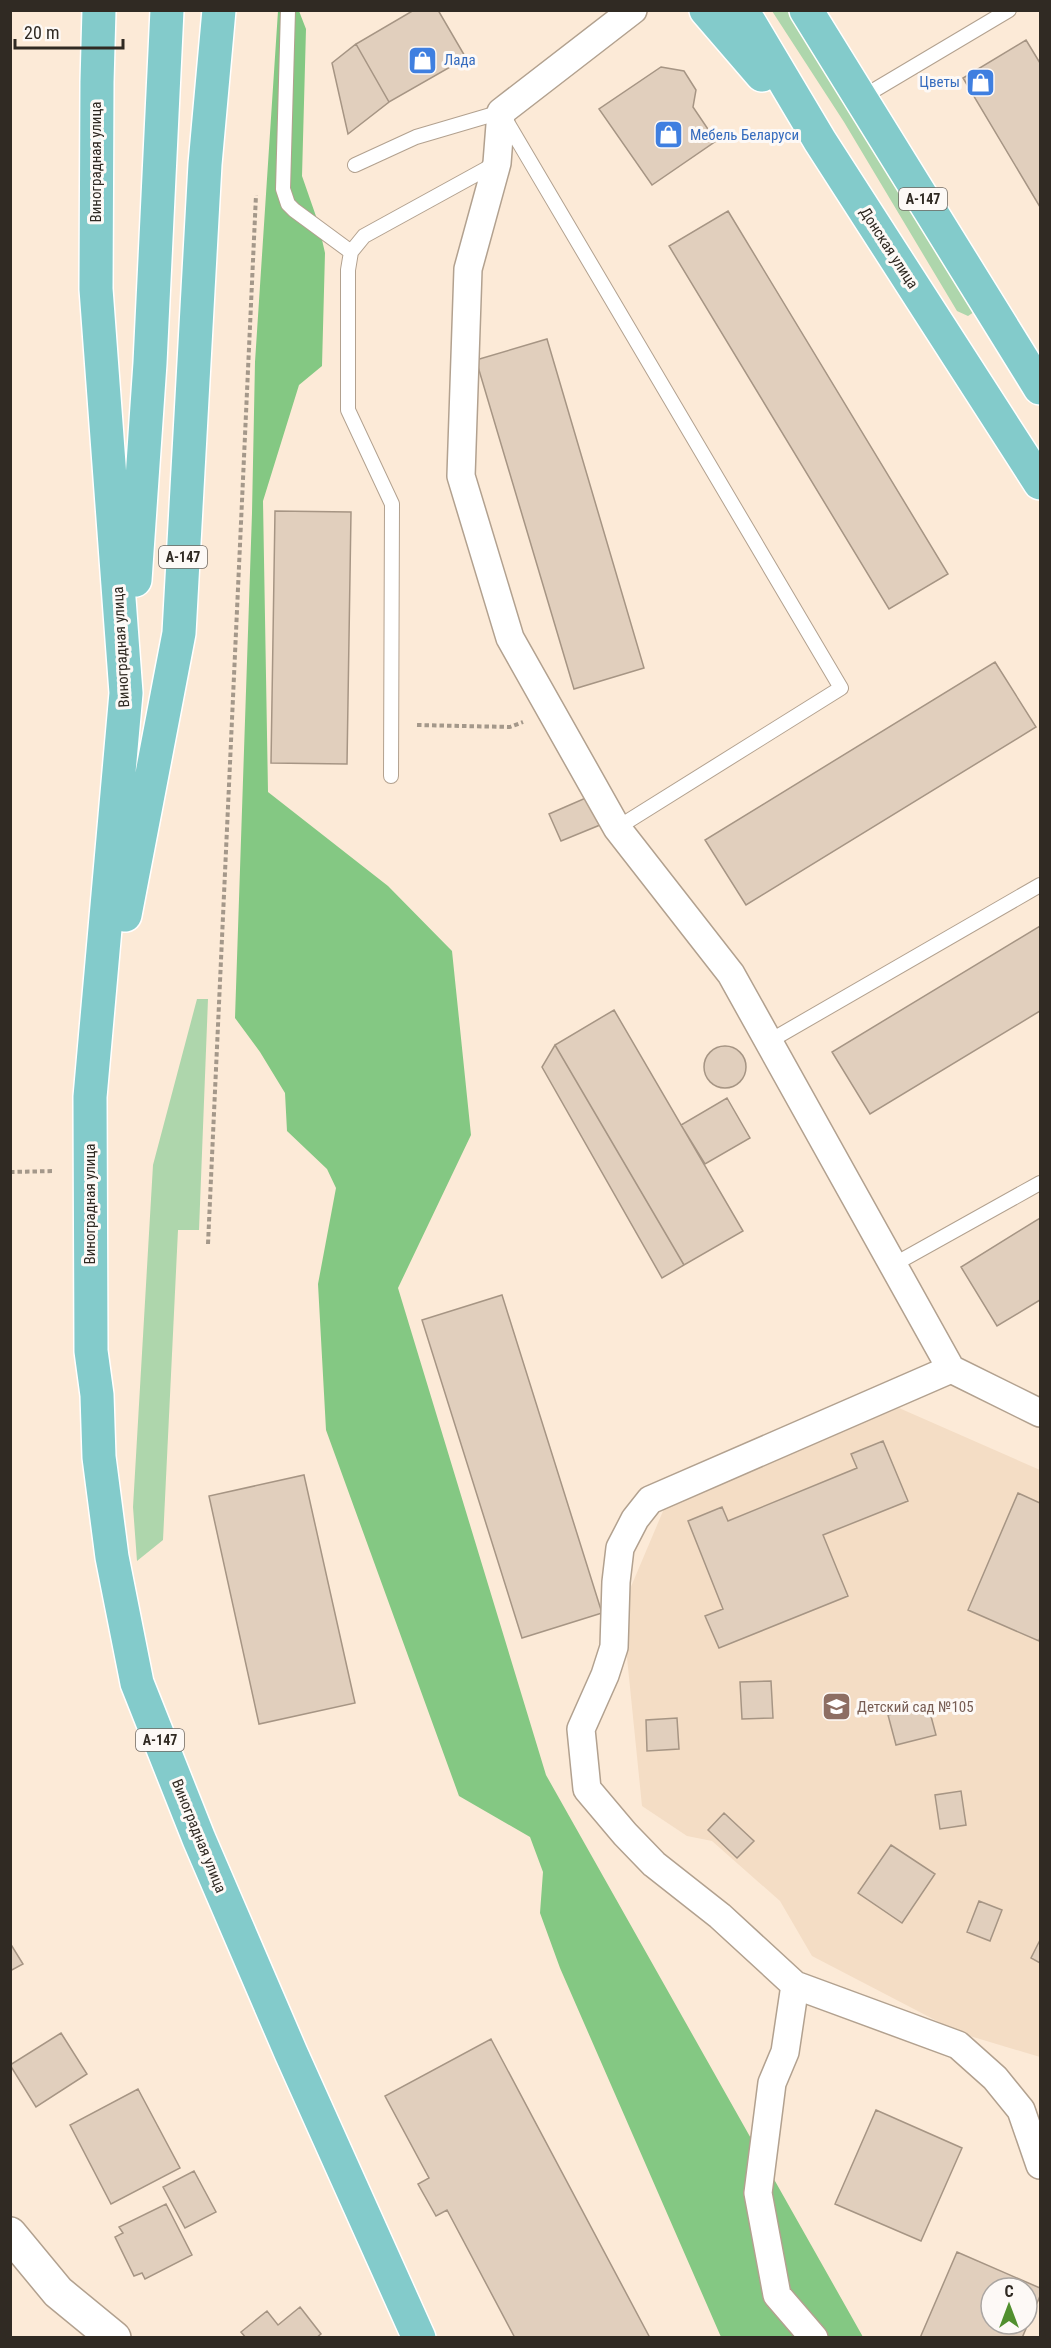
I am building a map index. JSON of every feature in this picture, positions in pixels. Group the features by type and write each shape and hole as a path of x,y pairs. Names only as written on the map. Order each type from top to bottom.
{"main road":[{"name":"Виноградная улица","path":"99,10 96,289 126,693 90,1097 91,1351 97,1395 99,1457 112,1557 137,1683 199,1839 286,2042 419,2337"},
{"path":"126,693 150,363 167,10"},
{"name":"А-147","path":"90,1097 179,633 205,164 219,10"},
{"path":"706,10 820,141"},
{"name":"Донская улица","path":"742,10 820,141 1041,483"},
{"name":"А-147","path":"806,10 1041,388"}],"street":[{"path":"633,10 501,112 497,163 468,269 461,476 510,638 617,828 731,974 951,1369 1041,1413"},
{"path":"951,1369 650,1500 635,1519 620,1548 616,1582 614,1647 582,1729 587,1789 654,1864 720,1916 795,1985 958,2045 995,2078 1021,2110 1041,2165"},
{"path":"795,1985 784,2052 772,2083 758,2193 777,2295 814,2337"},
{"path":"10,2234 58,2292 114,2337"}],"lane":[{"path":"288,10 283,189 288,204 294,210 351,252"},
{"path":"861,98 1009,10"},
{"path":"355,165 416,137 501,112 841,688 617,828"},
{"path":"391,776 392,504 348,410 348,270 351,252 364,236 497,163"},
{"path":"768,1042 1041,885"},
{"path":"893,1265 1041,1183"}],"path":[{"path":"208,1244 256,190"},
{"path":"391,724 510,727 552,713"},
{"path":"10,1172 58,1171 62,1177"}],"shaded area":[{"name":"Детский сад №105","path":"899,1408 1040,1470 1040,2057 960,2033 812,1956 780,1901 712,1841 687,1836 642,1806 622,1608 666,1504"}],"green space":[{"path":"278,11 299,11 306,29 302,176 318,222 325,253 322,366 299,385 263,501 268,792 388,886 452,951 471,1135 398,1288 546,1775 863,2337 721,2337 560,1968 540,1913 543,1872 530,1837 459,1796 326,1430 318,1284 336,1188 327,1169 287,1131 285,1093 260,1052 235,1018 255,362"},
{"path":"772,11 790,11 974,312 968,316 957,311 844,122"},
{"path":"197,999 208,999 199,1230 178,1230 163,1540 137,1561 133,1507 153,1165"}],"building":[{"path":"414,10 438,10 466,58 389,102 356,44"},
{"path":"1026,40 1040,63 1040,207 963,78"},
{"path":"356,44 389,102 348,134 332,63"},
{"path":"661,67 684,71 696,90 693,107 716,141 652,185 599,109"},
{"path":"728,211 948,574 889,609 669,246"},
{"path":"547,339 644,668 574,689 476,360"},
{"path":"275,511 351,512 347,764 271,763"},
{"path":"995,662 1036,727 746,905 705,840"},
{"path":"588,797 600,825 561,841 549,814"},
{"path":"1040,926 1040,1011 870,1114 832,1052"},
{"path":"614,1010 743,1231 684,1265 555,1045"},
{"path":"555,1045 684,1265 662,1278 542,1067"},
{"path":"725,1046 733,1047 740,1052 745,1059 745,1075 740,1082 733,1087 725,1088 717,1087 710,1082 705,1075 704,1067 705,1059 710,1052 717,1047"},
{"path":"727,1098 750,1138 705,1164 681,1125"},
{"path":"1040,1218 1040,1300 997,1326 961,1267"},
{"path":"502,1295 602,1613 522,1638 422,1320"},
{"path":"883,1441 908,1501 823,1535 848,1596 719,1648 705,1616 723,1609 688,1521 722,1507 728,1521 857,1468 851,1454"},
{"path":"304,1475 355,1703 259,1724 209,1496"},
{"path":"1018,1493 1040,1503 1039,1641 968,1610"},
{"path":"771,1681 773,1718 742,1719 740,1682"},
{"path":"928,1705 936,1735 896,1745 888,1715"},
{"path":"677,1718 679,1749 647,1751 646,1720"},
{"path":"961,1791 966,1825 940,1829 935,1795"},
{"path":"724,1813 754,1841 737,1858 708,1830"},
{"path":"891,1845 935,1874 902,1923 858,1893"},
{"path":"979,1901 1002,1910 990,1941 967,1932"},
{"path":"1040,1940 1040,1963 1031,1958"},
{"path":"10,1943 23,1964 10,1971"},
{"path":"61,2033 87,2074 36,2107 10,2065"},
{"path":"491,2039 650,2338 515,2338 447,2210 436,2216 418,2184 429,2178 385,2096"},
{"path":"138,2089 180,2168 111,2204 70,2125"},
{"path":"876,2110 962,2148 921,2241 835,2204"},
{"path":"194,2171 216,2212 185,2228 163,2187"},
{"path":"166,2204 192,2255 145,2279 142,2273 134,2276 115,2237 123,2233 119,2227"},
{"path":"957,2252 1012,2276 979,2276 979,2336 1023,2336 1022,2338 920,2338"},
{"path":"300,2307 321,2334 316,2338 246,2338 241,2332 267,2311 278,2325"}],"place":[{"name":"Лада","path":"423,60"},
{"name":"Цветы","path":"981,82"},
{"name":"Мебель Беларуси","path":"669,135"},
{"name":"Детский сад №105","path":"836,1707"}]}
